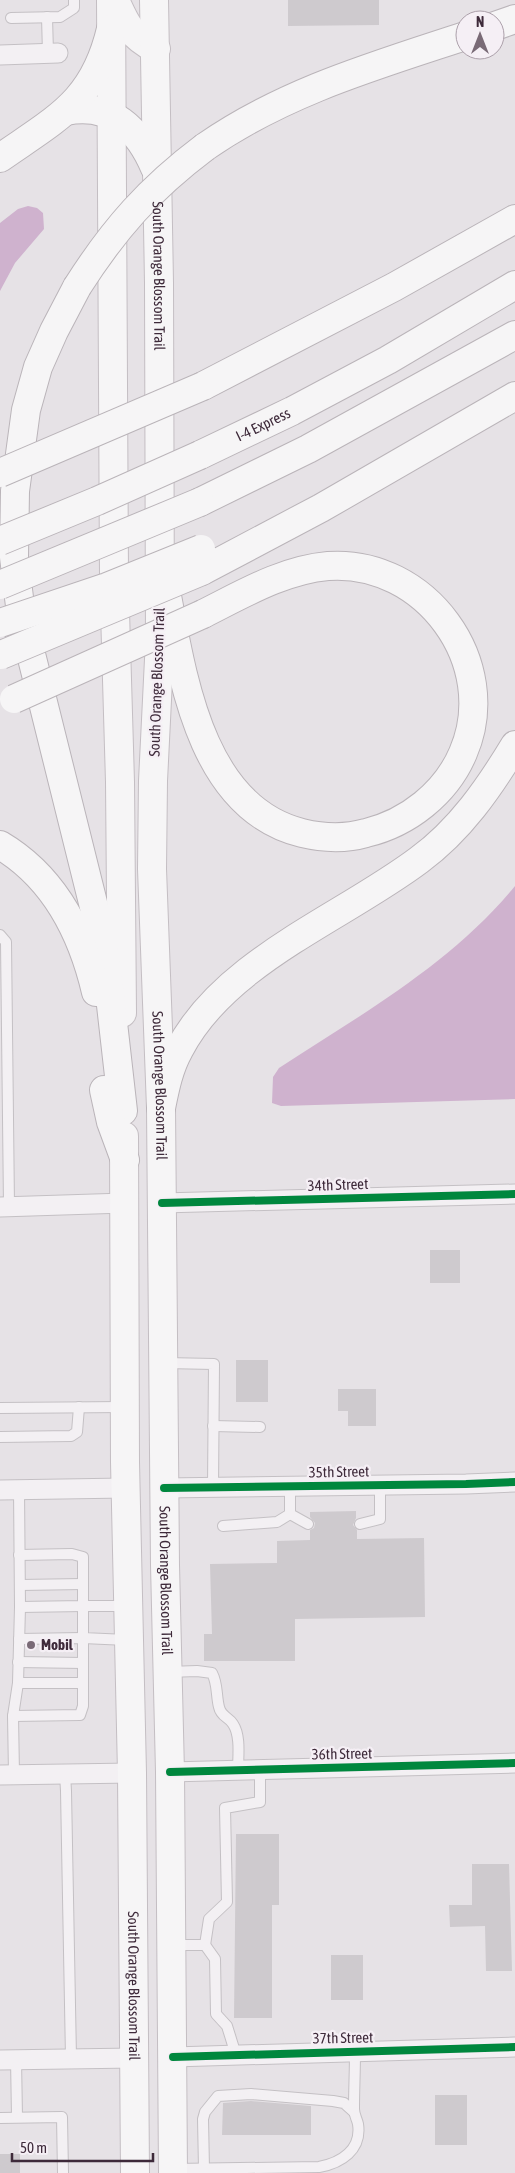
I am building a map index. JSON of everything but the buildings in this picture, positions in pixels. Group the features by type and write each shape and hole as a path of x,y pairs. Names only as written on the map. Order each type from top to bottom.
{"main road":[{"name":"South Orange Blossom Trail","path":"111,0 114,577 120,782 125,1160 125,1488 132,1773 135,2173"},
{"path":"115,0 126,25 140,41 156,49"},
{"name":"South Orange Blossom Trail","path":"154,0 156,49 160,638 153,781 152,869 161,1108 164,1488 172,1945 173,2171"},
{"path":"0,158 66,111 86,89 103,58 111,28"},
{"path":"123,1111 107,970 100,931 22,614 14,557 15,491 26,410 38,367 77,287 107,242 139,204 172,172 246,120 290,98 455,40"},
{"path":"66,111 98,110 111,115 138,137 156,168"},
{"path":"0,474 203,386 394,287 515,218"},
{"name":"I-4 Express","path":"0,541 98,501 292,411 388,360 515,285"},
{"path":"0,586 200,502 308,449 515,335"},
{"path":"0,623 107,587 202,560 268,537 515,396"},
{"path":"7,702 203,614 282,577 328,566 367,569 392,577 430,602 446,620 459,643 468,669 472,696 472,717 466,745 455,768 435,794 418,809 394,823 365,834 335,837 304,833 278,825 254,809 226,779 199,728 185,681 159,556"},
{"path":"1,655 202,560"},
{"path":"161,1108 168,1076 178,1051 202,1014 223,991 270,956 420,859 450,833 470,811 515,745"},
{"path":"0,845 29,866 50,888 67,913 83,949 91,971 99,1009 104,1091 107,1108 125,1160"},
{"path":"125,1204 138,1267 142,1440 164,1488"},
{"path":"125,1488 139,1515 146,1546 151,1672 168,1721"}],"street":[{"path":"0,55 53,53"},
{"name":"34th Street","path":"162,1203 515,1194"},
{"path":"5,1206 125,1204"},
{"name":"35th Street","path":"164,1488 515,1482"},
{"path":"0,1490 125,1488"},
{"name":"36th Street","path":"170,1772 515,1763"},
{"path":"7,1774 132,1773"},
{"name":"37th Street","path":"173,2057 515,2046"},
{"path":"8,2060 134,2058"}],"lane":[{"path":"11,18 60,17 74,8 74,0"},
{"path":"47,17 53,53"},
{"path":"0,935 6,942 5,1206"},
{"path":"163,1363 214,1364 213,1487"},
{"path":"0,1408 125,1406"},
{"path":"0,1437 72,1436 77,1432 79,1407"},
{"path":"214,1426 260,1428"},
{"path":"360,1524 380,1519 380,1485"},
{"path":"290,1486 290,1514"},
{"path":"7,1774 18,1683 20,1607 19,1489"},
{"path":"290,1514 308,1524"},
{"path":"223,1526 277,1522 290,1514"},
{"path":"13,1716 80,1715 83,1683 82,1557 72,1554 19,1555"},
{"path":"20,1585 83,1584"},
{"path":"20,1607 128,1606"},
{"path":"19,1639 83,1638 129,1640"},
{"path":"18,1662 83,1663"},
{"path":"167,1672 197,1671 212,1673 215,1679 218,1707 222,1716 233,1723 237,1732 238,1770"},
{"path":"18,1683 83,1683"},
{"path":"236,2055 227,2026 216,2014 215,1959 205,1945 209,1919 227,1902 225,1808 260,1802 260,1770"},
{"path":"64,1774 66,1791 71,2058"},
{"path":"172,1945 205,1945"},
{"path":"173,2171 310,2167 333,2164 343,2160 353,2149 358,2138 358,2124 354,2112 355,2052"},
{"path":"8,2060 17,2117"},
{"path":"204,2169 203,2118 205,2112 218,2096 251,2094 333,2101 344,2103 354,2112"},
{"path":"0,2118 62,2117 64,2173"}],"shaded area":[{"path":"28,206 37,208 43,213 44,229 15,263 0,291 0,223 18,209"},
{"path":"515,886 515,1099 281,1106 272,1103 273,1077 279,1068 373,1007 434,964 490,914"}],"cycle path":[{"path":"162,1203 515,1194"},
{"path":"164,1488 515,1482"},
{"path":"170,1772 515,1763"},
{"path":"173,2057 515,2047"}],"place":[{"name":"Mobil","path":"31,1645"}]}
